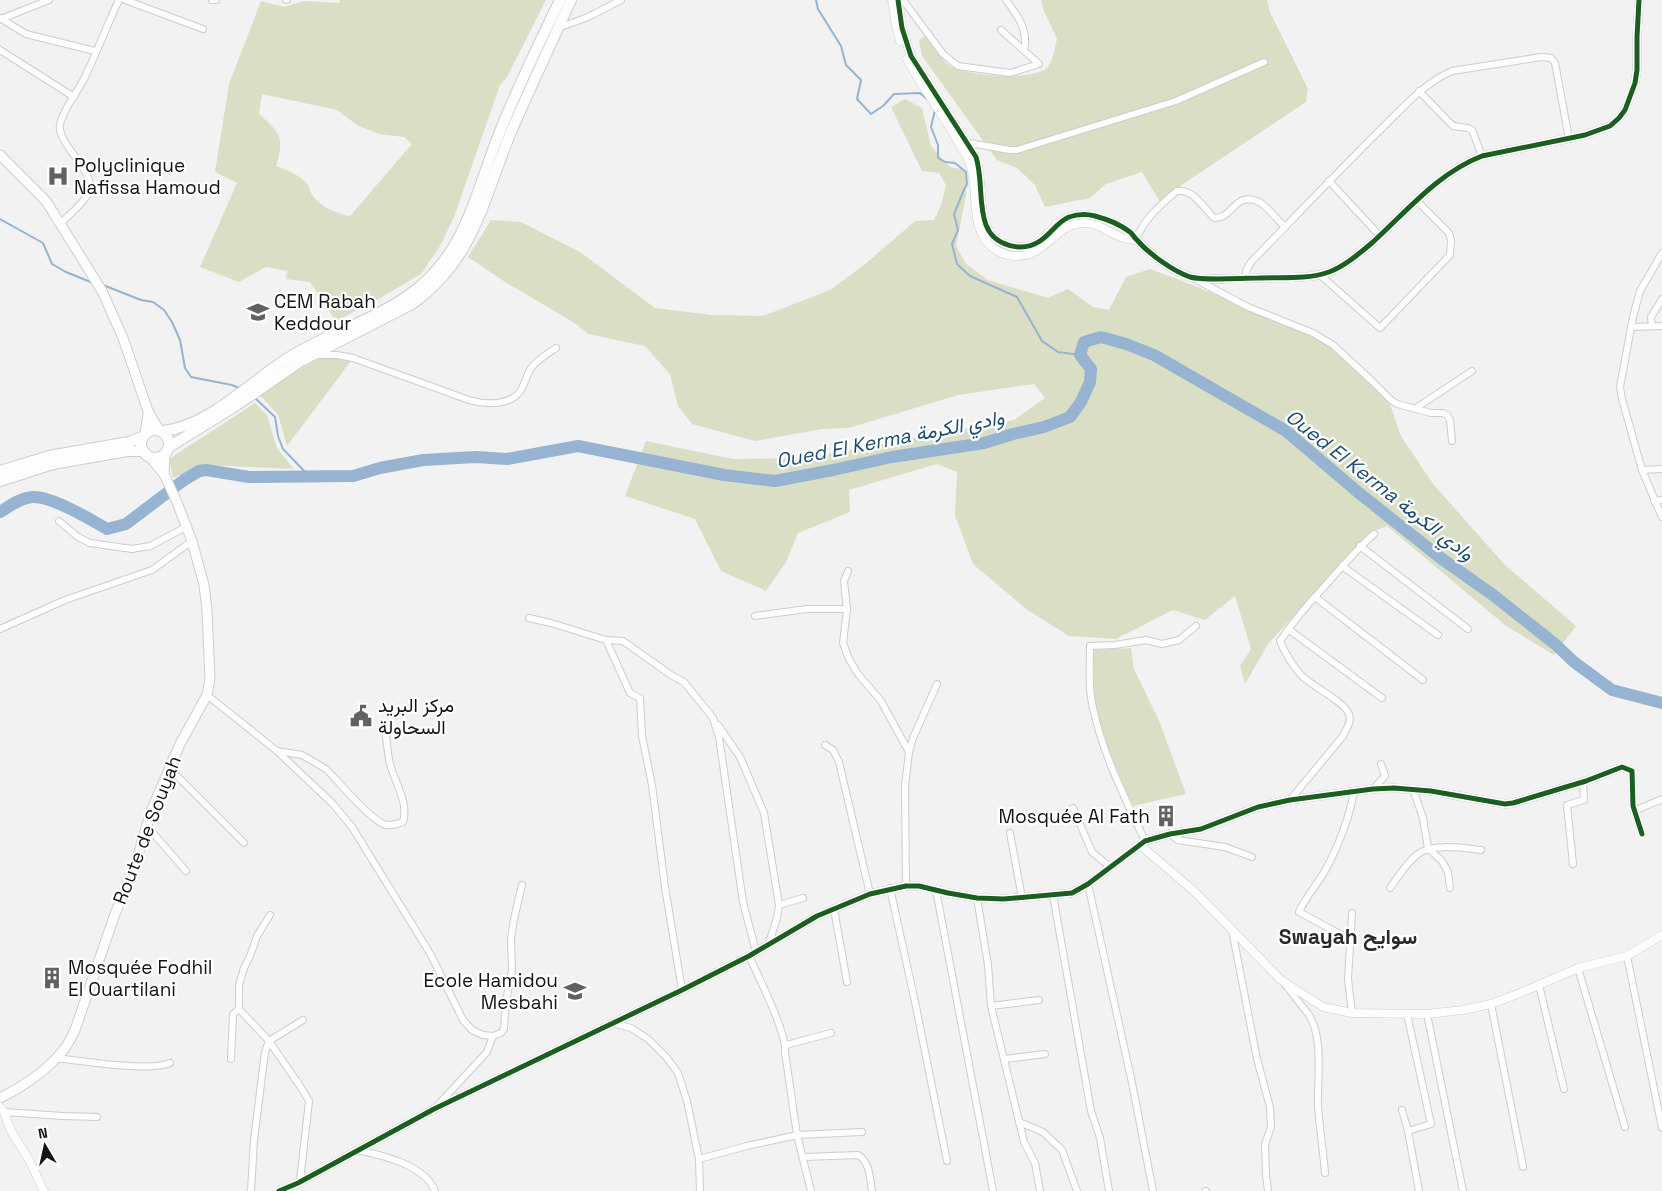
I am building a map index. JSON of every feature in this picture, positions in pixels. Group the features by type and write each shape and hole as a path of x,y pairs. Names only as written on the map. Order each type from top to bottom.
{"highway":[{"path":"0,480 52,464 127,451 157,458 257,385 292,355 406,297 427,280 446,260 466,225 499,133 560,0"},
{"path":"257,385 412,304 435,287 454,266 475,227 506,143 570,0"},
{"path":"0,471 49,456 129,442 144,436 152,430 176,429 234,402"},
{"path":"161,431 169,440 167,451"},
{"path":"144,436 141,444 146,454"}],"main road":[{"path":"0,155 40,193 61,223 102,291 123,338 148,412 161,431"},
{"path":"144,436 148,412"},
{"name":"Route de Souyah","path":"164,474 167,451"},
{"name":"Route de Souyah","path":"0,1098 31,1080 56,1058 66,1047 75,1030 115,914 136,862 151,811 169,768 206,695 210,679 204,585 192,541 164,474 146,454"}],"street":[{"path":"1,18 49,0"},
{"path":"61,223 85,198 90,190 89,181 84,171 62,138 60,131 63,118 85,77 119,0"},
{"path":"125,0 203,29"},
{"path":"558,28 588,17 621,0"},
{"path":"892,0 896,25 907,59 946,119 969,162 973,173 977,220 988,243 996,250 1006,254 1016,256 1027,255 1037,252 1063,230 1083,223 1094,225 1131,240 1136,240"},
{"path":"898,0 902,28 911,56 968,143 978,165 983,214 987,226 994,237 1004,244 1016,247 1028,246 1040,241 1059,222 1070,217 1082,215 1104,219 1128,230 1136,240 1172,269 1248,307 1313,333 1333,345 1397,404 1416,408 1431,414 1443,413 1448,415 1452,441"},
{"path":"903,0 943,54 958,66 1010,73 1039,64 1001,30"},
{"path":"1006,0 1020,20 1024,30 1026,40 1024,50"},
{"path":"1191,277 1303,276 1329,272 1341,266 1380,236 1439,181 1467,162 1482,156 1570,138 1610,126 1625,110 1634,89 1637,70 1639,0"},
{"path":"1,18 26,34 96,51"},
{"path":"0,50 74,97"},
{"path":"1246,278 1246,271 1251,262 1329,181 1419,91 1442,75 1452,71 1541,57 1551,58 1555,63 1570,138"},
{"path":"958,142 1017,150 1176,101 1264,62"},
{"path":"1419,91 1453,126 1472,130 1482,156"},
{"path":"1329,181 1380,236"},
{"path":"1136,240 1140,230 1154,210 1180,190 1189,192 1210,214 1217,218 1223,216 1240,201 1246,199 1260,202 1285,227"},
{"path":"1319,274 1380,328 1450,255 1452,240 1449,233 1417,201"},
{"path":"1662,253 1640,291 1620,387 1642,470 1662,517"},
{"path":"1652,326 1651,317 1662,299"},
{"path":"1631,327 1662,326"},
{"path":"312,355 347,356 469,400 490,403 508,400 516,395 521,390 527,375 535,364 556,348"},
{"path":"1416,408 1472,371"},
{"path":"1642,470 1662,469"},
{"path":"1654,501 1662,500"},
{"path":"59,521 78,538 90,544 132,549 156,544 186,527"},
{"path":"1290,800 1342,736 1349,724 1349,715 1342,706 1301,675 1285,654 1280,641 1342,566 1374,534"},
{"path":"0,629 65,600 152,570 192,541"},
{"path":"1360,546 1468,628"},
{"path":"1342,566 1438,635"},
{"path":"848,571 844,581 847,609 842,643 858,674 881,701 909,752"},
{"path":"1315,597 1423,680"},
{"path":"755,616 807,610 847,609"},
{"path":"530,618 606,640 624,641 671,675 684,682 713,718 740,756 764,813 779,905 769,943"},
{"path":"1196,626 1179,640 1162,644 1146,640 1090,646 1092,707 1099,732 1142,843 1232,928 1281,980 1313,1021 1318,1059 1318,1106 1325,1173"},
{"path":"1288,629 1382,698"},
{"path":"606,640 630,693 640,698 642,736 652,785 665,887 682,990"},
{"path":"906,886 905,786 909,752 913,738 937,684"},
{"path":"206,695 277,751 332,803 352,827 431,955 463,1020 472,1030 483,1035 493,1036 501,1033 504,1029 506,1001 512,970 511,940 522,885"},
{"path":"713,718 719,737 752,954 786,1045 785,1052 797,1134 811,1191"},
{"path":"277,751 302,755 317,763 326,769 372,816 385,825 395,825 403,822 405,814 403,802 390,765 386,736"},
{"path":"825,745 832,750 839,762 870,894"},
{"path":"1373,789 1385,776 1381,764"},
{"path":"279,1191 434,1109 682,990 752,954 817,916 870,894 890,888 919,886 977,898 1004,899 1053,896 1072,892 1088,884 1142,843 1170,834 1201,829 1258,808 1290,800 1354,791 1394,788 1431,791 1505,804 1583,782 1622,767 1632,771 1633,806 1642,834"},
{"path":"169,768 244,843"},
{"path":"1574,864 1568,805 1584,800 1583,782"},
{"path":"1413,789 1423,818 1428,848 1442,861 1448,872 1450,888"},
{"path":"1351,940 1299,912 1326,869 1351,809 1354,791"},
{"path":"1634,811 1662,800"},
{"path":"1073,808 1088,847 1094,855 1110,867"},
{"path":"147,826 186,871"},
{"path":"1010,833 1022,898"},
{"path":"1170,834 1178,840 1225,847 1252,857"},
{"path":"1390,888 1417,854 1428,848 1481,850"},
{"path":"1088,884 1131,1078 1153,1191"},
{"path":"890,888 947,1160"},
{"path":"936,890 993,1191"},
{"path":"1053,896 1091,1111 1100,1138 1109,1191"},
{"path":"779,905 804,898"},
{"path":"977,898 988,965 991,1006 1024,1142 1034,1163 1040,1191"},
{"path":"834,909 847,982"},
{"path":"1352,913 1348,979 1352,1013"},
{"path":"270,915 257,936 244,968 239,985 239,1009 269,1041 300,1086 308,1102 299,1182 301,1191"},
{"path":"1232,928 1257,1059 1270,1107 1271,1127 1265,1144 1268,1191"},
{"path":"1281,980 1323,1007 1352,1013 1381,1015 1427,1014 1463,1010 1491,1004 1578,968 1627,956 1662,935"},
{"path":"1627,956 1662,1126"},
{"path":"1578,968 1625,1126"},
{"path":"1539,985 1564,1090"},
{"path":"991,1006 1039,1000"},
{"path":"1491,1004 1523,1167"},
{"path":"230,1059 233,1014 239,1009"},
{"path":"1407,1014 1431,1124 1408,1131"},
{"path":"1427,1014 1462,1191"},
{"path":"251,1191 254,1140 265,1052 269,1041 303,1020"},
{"path":"612,1023 631,1028 648,1039 667,1058 678,1073 687,1101 699,1159 700,1191"},
{"path":"786,1045 831,1033"},
{"path":"434,1109 487,1052 493,1036"},
{"path":"1005,1059 1045,1054"},
{"path":"56,1058 129,1065 159,1066 170,1062"},
{"path":"44,1191 28,1158 11,1131 2,1110 62,1116 97,1117"},
{"path":"1402,1110 1408,1131 1419,1191"},
{"path":"1019,1122 1043,1132 1062,1150 1077,1191"},
{"path":"699,1159 797,1134 862,1132"},
{"path":"357,1150 394,1159 424,1176 435,1191"},
{"path":"804,1157 858,1155 864,1158 872,1191"}],"green space":[{"path":"340,0 546,0 507,77 500,85 454,217 440,246 421,274 336,321 310,282 286,279 287,271 266,267 239,282 200,267 237,183 215,172 229,84 261,1 284,7 304,1 339,3","holes":["262,94 337,110 357,125 379,134 404,137 412,144 350,216 324,206 312,195 308,185 301,178 276,166 280,149 279,136 272,126 259,114"]},
{"path":"1041,0 1267,0 1270,12 1308,89 1306,102 1183,184 1160,202 1142,172 1106,184 1090,198 1045,207 1035,185 1017,168 997,160 922,56 919,40 925,36 943,60 950,66 958,69 999,76 1028,75 1039,72 1047,68 1051,62 1057,39 1043,9"},
{"path":"905,99 922,108 931,146 950,167 966,170 966,195 956,246 966,264 988,280 1048,298 1068,289 1093,307 1109,310 1126,277 1150,269 1320,337 1371,379 1384,387 1401,436 1433,484 1505,565 1576,626 1554,655 1505,625 1387,526 1369,533 1268,644 1245,684 1240,666 1251,649 1235,596 1205,620 1173,610 1116,639 1069,636 1026,609 973,564 955,515 957,472 937,464 849,490 850,512 798,533 786,562 766,591 721,571 695,519 625,496 646,441 733,459 805,458 1014,420 1045,398 1034,384 958,395 849,428 822,429 755,441 692,424 678,406 670,374 645,346 588,334 573,322 505,282 468,257 491,220 521,222 580,252 655,308 712,315 763,316 830,290 864,265 915,221 934,220 941,205 946,185 939,173 922,171 891,107"},
{"path":"334,358 351,361 287,446 278,415 260,395 316,359"},
{"path":"255,403 267,415 277,448 294,469 201,465 173,478 169,459"},
{"path":"1131,648 1134,669 1160,723 1186,794 1133,806 1112,758 1099,721 1094,694 1093,650"}],"waterway":[{"path":"816,0 818,9 841,46 846,65 861,80 857,99 871,114 883,106 894,94 920,93 928,100"},
{"path":"935,110 931,127 938,145 938,158 945,162 955,163 966,172 967,184 954,214 958,230 952,244 957,264 970,276 1017,297 1042,341 1058,352 1080,355"},
{"path":"0,219 43,243 52,264 93,283"},
{"path":"103,285 141,300 153,302 164,310 180,340 185,368 191,377 239,388"},
{"name":"Oued El Kerma وادي الكرمة","path":"0,512 23,499 40,497 70,508 107,529 126,524 184,480 199,471 206,470 249,477 353,476 380,468 423,460 476,457 507,459 578,446 724,475 775,481 892,457 984,443 1044,427 1070,417 1081,402 1090,382 1091,369 1080,355 1084,342 1101,337 1154,355 1286,431 1359,493 1442,559 1493,595 1555,644 1574,662 1612,690 1662,703"},
{"path":"254,397 275,417 278,436 283,449 310,477"}],"cycle path":[{"path":"898,0 902,28 911,56 976,157 984,217 986,225 995,238 1009,245 1025,247 1040,241 1069,217 1092,215 1126,229 1148,251 1176,271 1190,277 1214,279 1303,277 1329,272 1358,255 1424,194 1451,172 1466,163 1482,156 1585,135 1610,126 1625,110 1635,83 1639,0"},
{"path":"279,1191 298,1183 434,1109 749,956 817,916 870,894 906,886 919,886 977,898 1004,899 1072,893 1088,884 1145,841 1170,834 1201,829 1258,807 1290,800 1394,788 1431,791 1505,804 1586,781 1622,767 1632,771 1633,806 1642,834"}],"place":[{"name":"Polyclinique Nafissa Hamoud","path":"58,176"},
{"name":"CEM Rabah Keddour","path":"258,312"},
{"name":"مركز البريد السحاولة","path":"361,716"},
{"name":"Mosquée Al Fath","path":"1166,816"},
{"name":"Mosquée Fodhil El Ouartilani","path":"52,978"},
{"name":"Ecole Hamidou Mesbahi","path":"575,991"}],"district":[{"name":"Swayah سوايح","path":"1348,936"}]}
